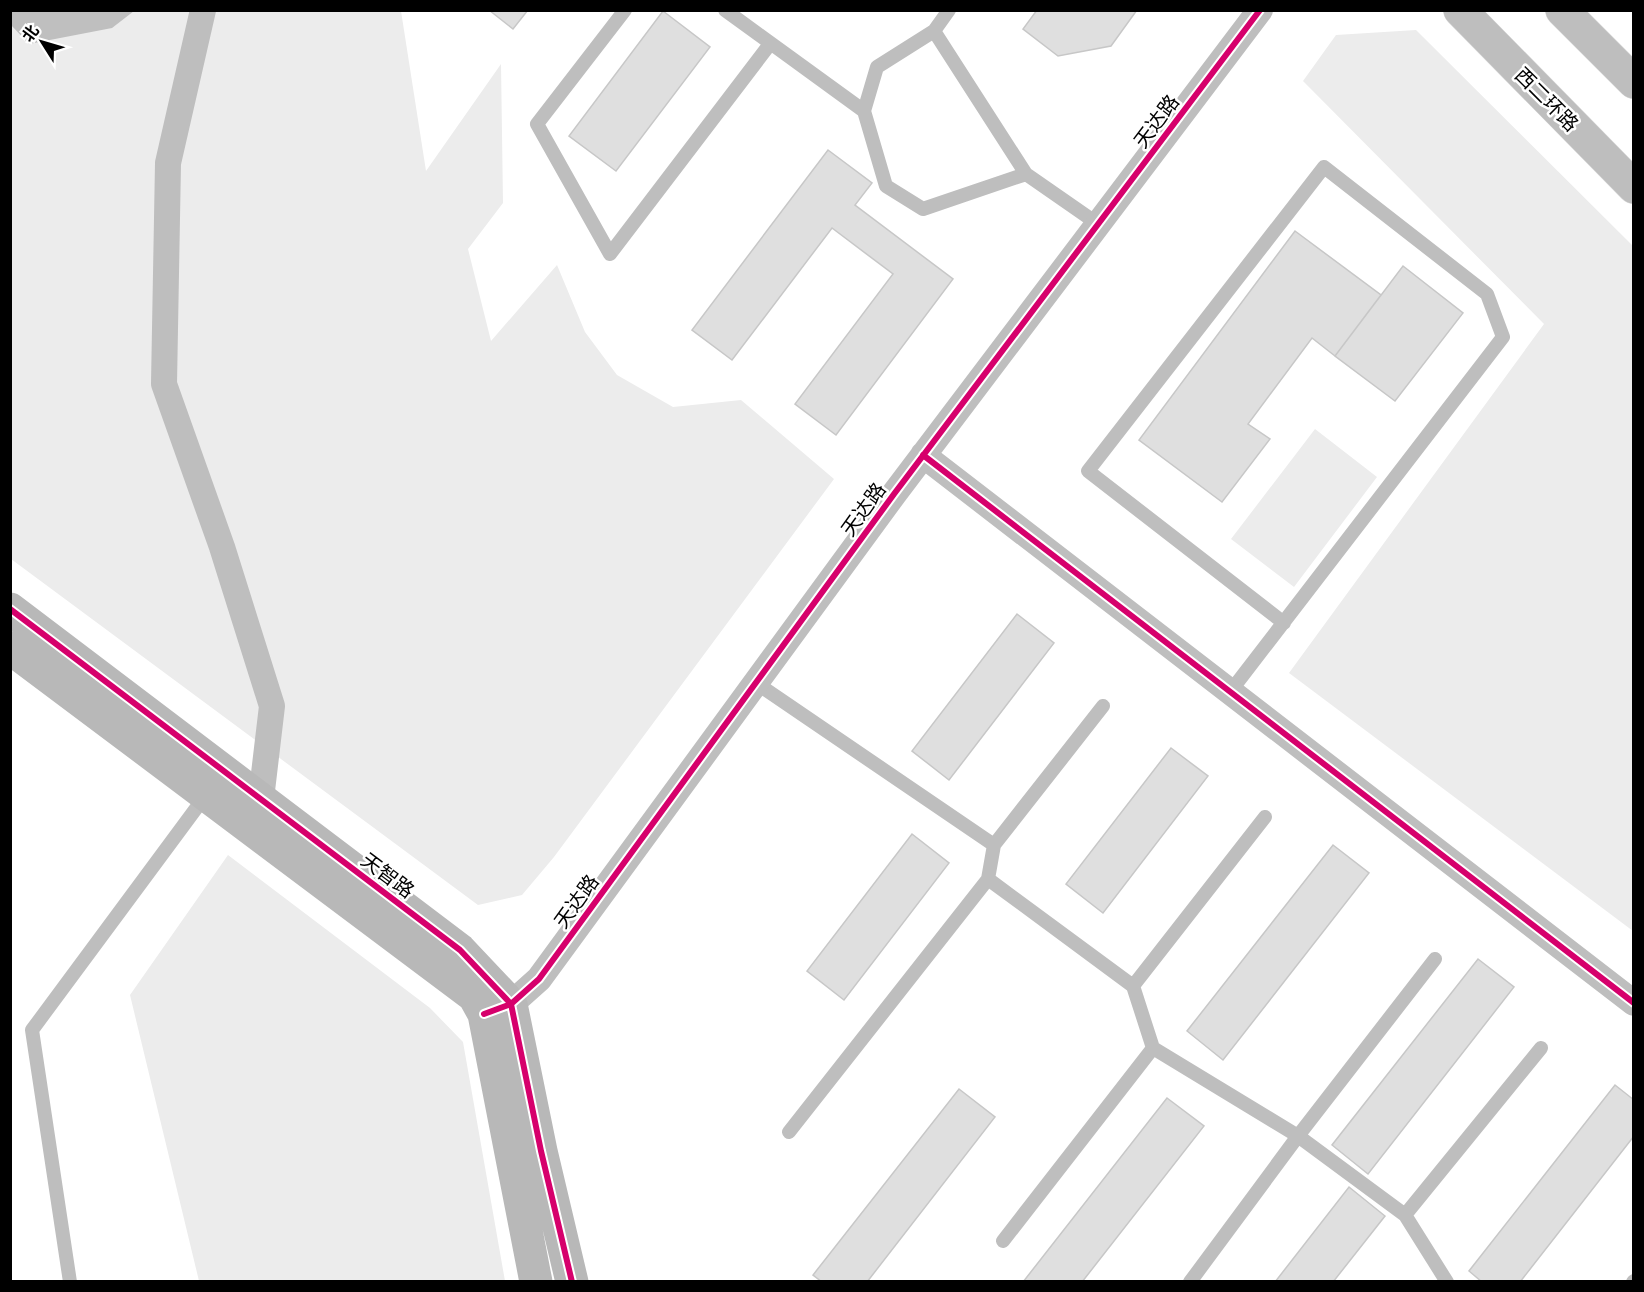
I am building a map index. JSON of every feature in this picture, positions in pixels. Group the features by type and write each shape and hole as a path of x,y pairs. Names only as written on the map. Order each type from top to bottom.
{"highway":[{"name":"西二环路","path":"1460,10 1634,187"},
{"path":"1562,10 1634,82"}],"street":[{"path":"203,10 168,163 164,384 222,547 272,706 261,799"},
{"name":"天达路","path":"498,1009 539,979 923,455 1260,10"},
{"path":"923,455 1634,1003"},
{"name":"天智路","path":"10,609 215,783 474,996 498,1009"},
{"name":"天智路","path":"10,648 215,783 261,799 460,951 498,1009 541,1151 572,1281"},
{"name":"天智路","path":"498,1009 536,1281"}],"lane":[{"path":"626,10 537,124 610,254 770,44"},
{"path":"725,10 864,111"},
{"path":"949,10 934,31 877,67 864,111 886,186 923,209 1026,174"},
{"path":"934,31 1026,174 1098,224"},
{"path":"1230,692 1284,623 1503,337 1487,294 1324,168 1088,471 1284,623"},
{"path":"756,683 994,845"},
{"path":"789,1132 988,879 994,845 1103,706"},
{"path":"70,1281 32,1030 215,783"},
{"path":"1133,986 1265,817"},
{"path":"988,879 1133,986 1153,1048 1298,1136 1405,1215 1447,1281"},
{"path":"1190,1281 1434,959"},
{"path":"1003,1241 1153,1048"},
{"path":"1405,1215 1541,1048"}],"shaded area":[{"path":"11,10 134,11 112,28 29,44 11,25"},
{"path":"10,11 401,11 426,171 501,64 503,203 468,249 491,341 557,265 585,332 617,375 673,407 741,400 834,479 554,857 522,895 478,905 11,559"},
{"path":"1416,30 1633,246 1633,931 1289,673 1544,324 1303,81 1336,35"},
{"path":"1315,429 1377,477 1294,587 1231,539"},
{"path":"228,855 430,1008 463,1042 505,1281 199,1281 130,995"}],"building":[{"path":"489,10 528,10 513,29"},
{"path":"1037,10 1137,10 1111,46 1058,56 1023,29"},
{"path":"663,11 710,47 616,171 569,136"},
{"path":"828,150 872,183 855,205 953,279 836,435 795,404 893,274 832,228 732,360 692,330"},
{"path":"1295,231 1381,295 1335,356 1312,338 1248,424 1270,439 1222,502 1139,440"},
{"path":"1403,266 1463,313 1395,401 1335,356"},
{"path":"1017,614 1054,643 949,780 912,751"},
{"path":"1171,748 1208,776 1103,913 1066,884"},
{"path":"912,834 949,863 844,1000 807,971"},
{"path":"1333,845 1369,873 1223,1060 1187,1031"},
{"path":"1478,959 1514,987 1368,1174 1332,1145"},
{"path":"1615,1085 1634,1100 1634,1136 1520,1282 1482,1282 1469,1271"},
{"path":"959,1089 995,1117 867,1282 822,1282 813,1275"},
{"path":"1167,1098 1204,1126 1082,1282 1023,1282"},
{"path":"1349,1187 1385,1216 1333,1282 1275,1282"}],"cycle path":[{"path":"484,1014 511,1004 539,979 894,494 1260,10"},
{"path":"923,455 1634,1003"},
{"path":"10,609 460,950 511,1004 541,1151 572,1282"}]}
